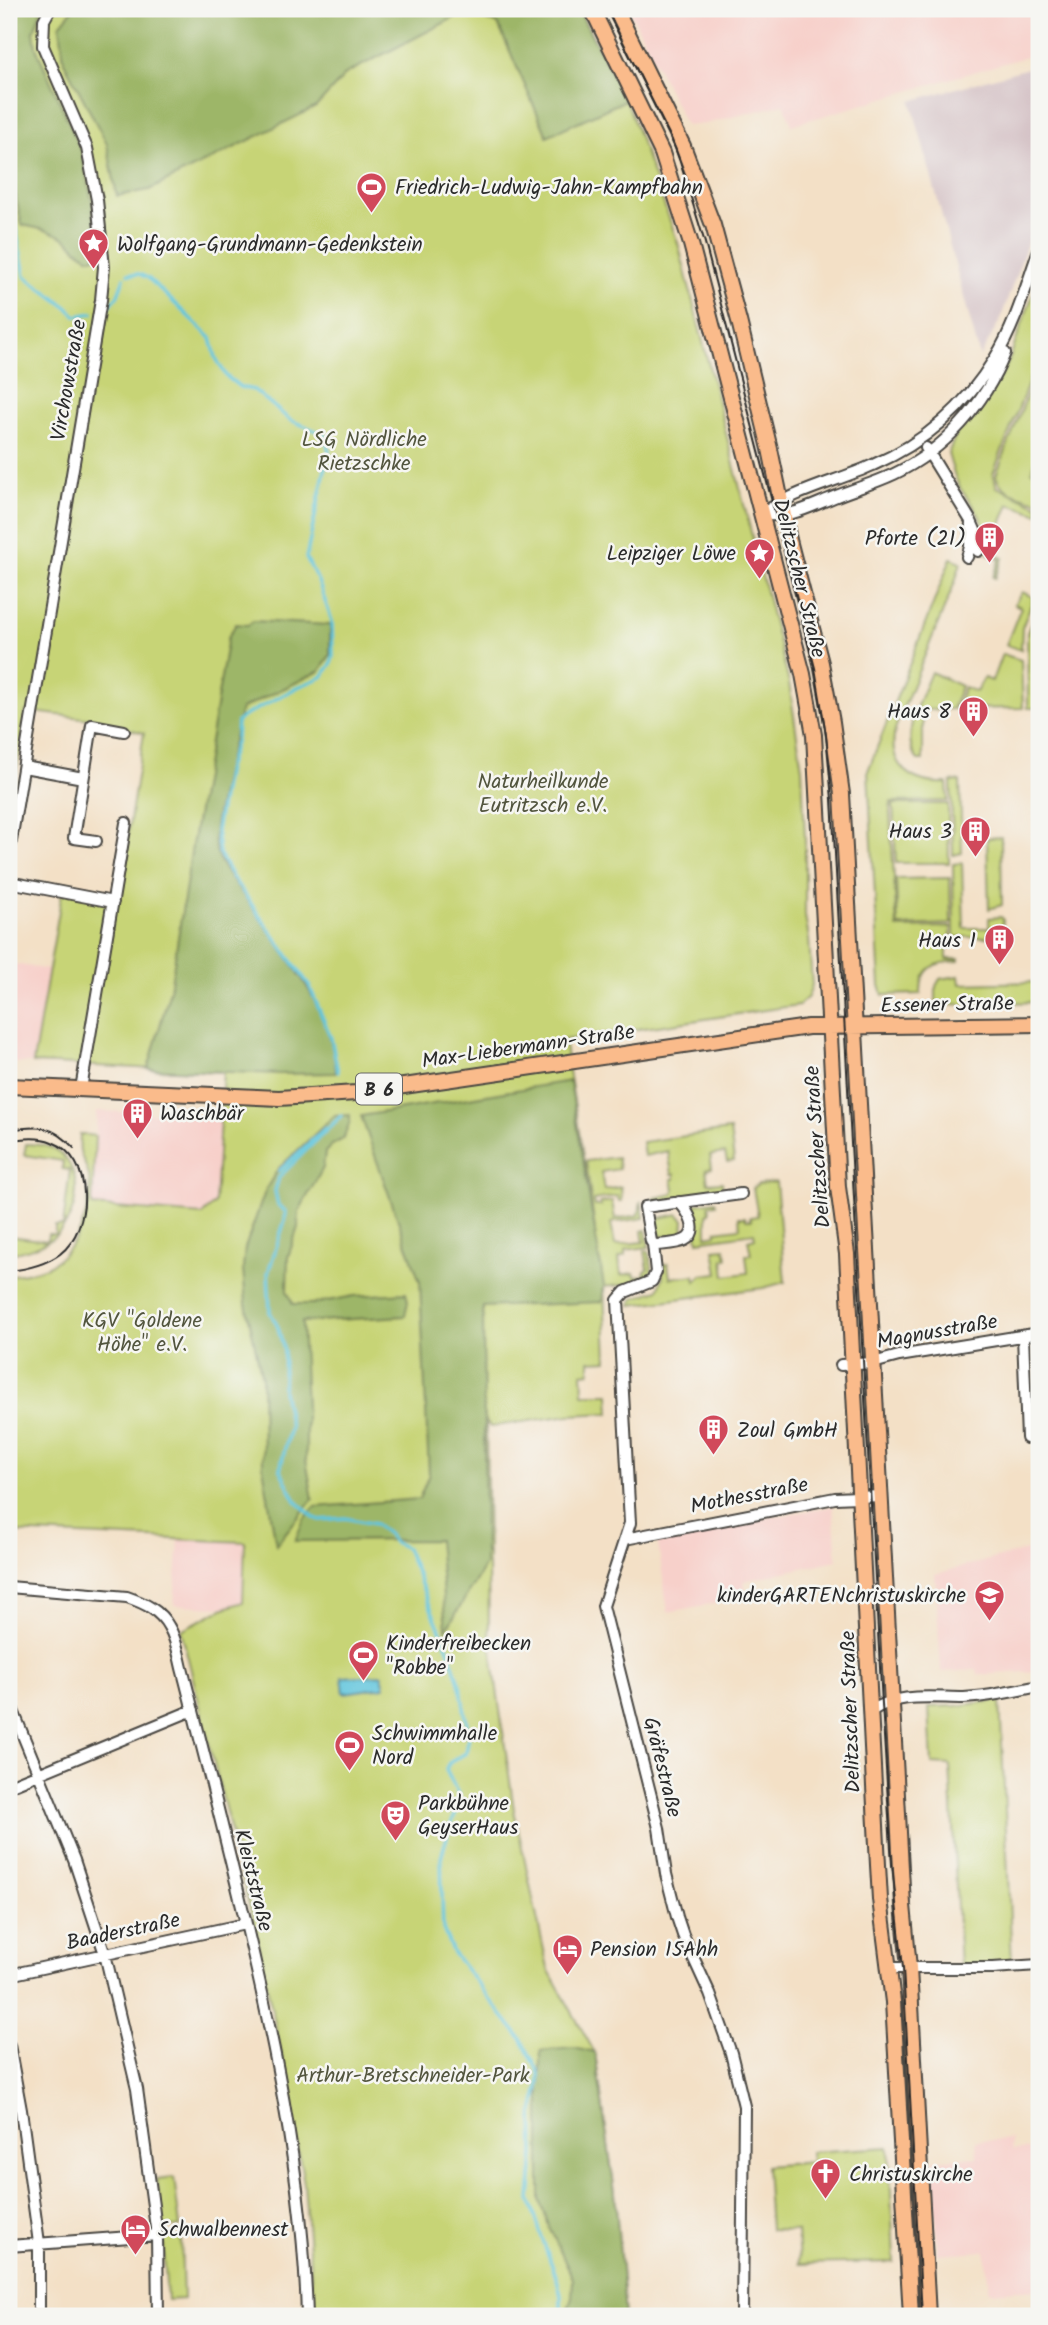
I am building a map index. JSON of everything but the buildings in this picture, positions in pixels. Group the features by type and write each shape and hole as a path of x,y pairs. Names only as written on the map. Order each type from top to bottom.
{"main road":[{"name":"Delitzscher Straße","path":"592,9 662,153 691,244 803,674 814,735 838,1187 847,1254 847,1365 860,1497 880,1899 894,2015 911,2316"},
{"name":"Delitzscher Straße","path":"616,9 684,146 713,225 739,321 783,516 821,663 842,794 928,2316"},
{"name":"Essener Straße","path":"855,1027 1039,1024"},
{"name":"Max-Liebermann-Straße","path":"9,1086 279,1098 312,1097 356,1093 803,1027 855,1027"}],"street":[{"name":"Virchowstraße","path":"9,853 101,300 104,267 97,200 87,148 43,46 44,20 50,9"},
{"path":"762,514 781,500 874,465 920,440 965,402 996,357 1039,250"},
{"path":"762,514 783,516 896,473 929,453 968,418 997,373 1010,326"},
{"path":"920,440 971,521 979,540 978,551"},
{"path":"967,557 971,547 971,521"},
{"path":"96,841 74,838 92,725 124,731"},
{"path":"24,767 83,778"},
{"path":"81,1089 126,822"},
{"path":"9,881 113,901"},
{"name":"Gräfestraße","path":"741,1194 645,1207 656,1272 652,1281 625,1292 618,1300 630,1517 629,1528 603,1606 659,1828 666,1874 677,1917 710,1994 731,2053 744,2106 742,2316"},
{"path":"653,1244 684,1241 691,1236 689,1213 679,1202"},
{"name":"Magnusstraße","path":"847,1365 873,1363 899,1356 1039,1333"},
{"path":"1023,1336 1027,1438"},
{"name":"Mothesstraße","path":"625,1539 835,1498 881,1496"},
{"name":"Kleiststraße","path":"9,1587 127,1597 144,1602 169,1626 193,1710 270,2030 293,2153 307,2316"},
{"path":"870,1712 892,1701 941,1696 965,1698 1039,1686"},
{"path":"9,1701 74,1860 105,1954 137,2089 157,2235 158,2316"},
{"path":"9,1786 193,1710"},
{"name":"Baaderstraße","path":"9,1975 245,1924"},
{"path":"888,1968 1039,1965"},
{"path":"9,2045 21,2110 38,2243 39,2316"},
{"path":"9,2246 157,2235"}],"shaded area":[{"path":"629,9 1039,9 1039,53 792,125 784,104 705,124 686,126"},
{"path":"1039,65 1039,210 1001,318 980,357 911,101"},
{"path":"9,963 49,970 33,1063 9,1063"},
{"path":"97,1111 221,1116 215,1203 202,1215 92,1206"},
{"path":"833,1506 837,1560 744,1581 747,1597 668,1612 657,1538"},
{"path":"179,1539 270,1542 275,1609 174,1605"},
{"name":"kinderGARTENchristuskirche","path":"1039,1547 1039,1671 978,1675 977,1670 941,1672 935,1574"},
{"path":"1011,2139 1012,2150 1039,2149 1039,2289 989,2292 985,2251 938,2254 932,2160 977,2157 976,2141"}],"green space":[{"name":"LSG Nördliche Rietzschke","path":"9,9 578,9 626,100 678,243 789,683 802,769 805,916 812,985 808,997 799,1005 564,1040 595,1230 586,1161 617,1157 619,1169 601,1172 604,1190 621,1187 622,1201 619,1201 617,1196 594,1200 595,1206 612,1201 615,1219 639,1215 641,1201 644,1218 611,1223 615,1245 644,1242 642,1231 646,1230 649,1247 625,1250 625,1255 619,1258 621,1275 634,1273 635,1277 644,1276 648,1269 645,1251 649,1251 652,1269 650,1275 639,1282 604,1287 607,1360 590,1361 590,1372 582,1373 583,1394 609,1394 610,1413 569,1415 490,1427 486,1421 489,1632 514,1810 548,1969 595,2053 615,2193 622,2316 314,2316 304,2183 279,2042 254,1925 181,1630 222,1609 243,1602 245,1542 9,1532 12,1482 9,1480 9,1276 41,1269 57,1260 67,1251 81,1228 88,1203 89,1177 80,1151 80,1134 95,1136 92,1206 202,1215 215,1203 223,1072 33,1063 63,887 118,896 144,733 91,719 26,711 9,818"},
{"path":"9,9 42,9 34,31 36,48 81,150 92,200 99,253 93,258 61,236 22,225 9,166"},
{"path":"73,9 578,9 626,100 547,136 498,24 465,12 347,73 316,107 149,190 117,196 107,144 64,62 60,25"},
{"path":"1039,277 1039,356 993,474 997,487 1039,506 1039,514 1009,504 990,552 1003,558 995,578 993,577 1000,559 984,552 984,526 960,487 948,454 957,432 976,415 1008,363"},
{"path":"1039,365 1039,452 1032,471 1039,474 1039,502 1007,490 996,475"},
{"path":"951,558 961,562 955,582 894,735 896,759 902,768 920,780 947,783 948,801 891,802 890,812 897,928 951,927 951,937 947,938 947,959 959,961 931,968 923,978 921,994 883,995 880,985 868,771"},
{"path":"1022,592 1033,599 1022,628 1021,650 1006,645 1021,607 1014,604"},
{"path":"1039,601 1039,708 1028,708 1027,633"},
{"path":"253,621 330,625 330,655 320,671 241,709 220,795 215,845 228,874 290,960 316,1003 333,1049 336,1073 280,1074 148,1069 170,990 228,637 236,624 248,625"},
{"path":"1002,654 1021,660 1023,708 955,709 964,687 976,692 984,678 992,681"},
{"path":"931,672 961,686 952,709 923,710 923,760 918,760 912,751 911,729"},
{"path":"960,781 962,853 953,855 951,782"},
{"path":"893,804 948,804 949,863 896,863"},
{"path":"1001,837 1002,905 989,909 987,838"},
{"path":"962,863 964,928 989,928 989,918 1001,917 1002,932 995,937 954,937 953,864"},
{"path":"950,878 951,924 898,926 896,879"},
{"path":"959,976 960,984 1039,982 1039,1002 936,1005 936,986 940,979"},
{"path":"570,1081 604,1286 602,1302 483,1307 485,1565 446,1630 438,1540 295,1541 304,1519 315,1507 419,1499 429,1474 420,1282 361,1116"},
{"path":"350,1115 343,1139 325,1152 323,1168 299,1211 298,1227 288,1257 287,1291 293,1304 406,1293 408,1301 405,1316 302,1322 306,1460 313,1499 276,1545 263,1467 262,1378 246,1304 243,1268 245,1248 266,1189 278,1169 334,1116"},
{"path":"730,1130 734,1161 727,1162 725,1153 710,1155 712,1168 706,1169 708,1183 722,1182 723,1193 655,1203 654,1198 673,1194 672,1179 675,1179 675,1174 672,1174 668,1151 644,1156 642,1142"},
{"path":"26,1144 50,1147 66,1160 72,1170 76,1194 69,1218 62,1228 54,1237 44,1243 33,1248 9,1254 9,1236 47,1241 48,1234 55,1234 55,1226 63,1226 70,1170 62,1169 63,1161 24,1155"},
{"path":"776,1182 785,1282 763,1288 631,1305 634,1298 658,1290 663,1277 662,1265 668,1264 670,1278 695,1275 696,1281 702,1275 718,1273 714,1249 725,1248 725,1276 748,1273 746,1255 751,1254 748,1240 755,1238 754,1233 698,1241 693,1204 715,1201 716,1204 709,1205 707,1236 716,1234 716,1231 740,1228 739,1217 751,1220 750,1217 758,1216 753,1188 758,1184"},
{"path":"678,1214 684,1220 683,1234 661,1237 657,1229 659,1218"},
{"path":"1000,1700 1012,1964 960,1967 950,1765 932,1764 929,1707"},
{"path":"574,2048 595,2053 615,2193 625,2316 565,2316 572,2298 573,2279 540,2200 540,2051"},
{"path":"889,2147 894,2262 799,2264 797,2231 770,2230 766,2166 811,2162 810,2152"},
{"path":"174,2177 180,2227 162,2227 157,2179"},
{"path":"181,2237 183,2299 167,2300 163,2238"}],"water":[{"name":"Kinderfreibecken \"Robbe\"","path":"382,1675 385,1687 344,1693 342,1677"}],"waterway":[{"path":"9,194 25,276 76,316 93,313"},
{"path":"128,274 139,274 148,278 211,338 216,358 226,376 240,387 254,390 290,420 324,434 329,451 306,558 318,581 332,621 331,664 322,677 298,687 237,722 236,740 227,768 216,831 219,853 232,877 309,985 331,1038 338,1072"},
{"path":"107,309 117,297 124,278"},
{"path":"341,1116 279,1177 275,1191 278,1205 286,1212 268,1273 270,1312 278,1327 284,1351 283,1391 290,1427 280,1470 296,1501 315,1518 345,1518 375,1524 388,1534 393,1542 406,1548 460,1685 469,1735 466,1753 449,1763 446,1770 459,1796 459,1807 441,1857 443,1929 453,1953 522,2040 539,2073 533,2113 534,2154 530,2200 557,2278 561,2316"},
{"path":"279,1171 325,1128"}],"tram line":[{"path":"606,9 672,140 705,243 815,668 826,735 832,799 882,1704 892,1865 903,1968 922,2316"},
{"path":"9,1130 45,1128 59,1135 74,1148"},
{"path":"9,1141 41,1139 66,1150 76,1163 84,1194 79,1228 60,1254 36,1266 9,1271"}],"place":[{"name":"Friedrich-Ludwig-Jahn-Kampfbahn","path":"372,214"},
{"name":"Wolfgang-Grundmann-Gedenkstein","path":"94,271"},
{"name":"Pforte (21)","path":"989,565"},
{"name":"Leipziger Löwe","path":"759,580"},
{"name":"Haus 8","path":"974,738"},
{"name":"Haus 3","path":"975,858"},
{"name":"Haus 1","path":"999,967"},
{"name":"Waschbär","path":"137,1140"},
{"name":"Zoul GmbH","path":"714,1457"},
{"name":"kinderGARTENchristuskirche","path":"989,1622"},
{"name":"Kinderfreibecken \"Robbe\"","path":"363,1682"},
{"name":"Schwimmhalle Nord","path":"349,1772"},
{"name":"Parkbühne GeyserHaus","path":"395,1842"},
{"name":"Pension 15Ahh","path":"567,1976"},
{"name":"Christuskirche","path":"826,2201"},
{"name":"Schwalbennest","path":"135,2256"}],"park label":[{"name":"Naturheilkunde Eutritzsch e.V.","path":"543,793"},
{"name":"KGV \"Goldene Höhe\" e.V.","path":"142,1332"},
{"name":"Arthur-Bretschneider-Park","path":"413,2075"}]}
